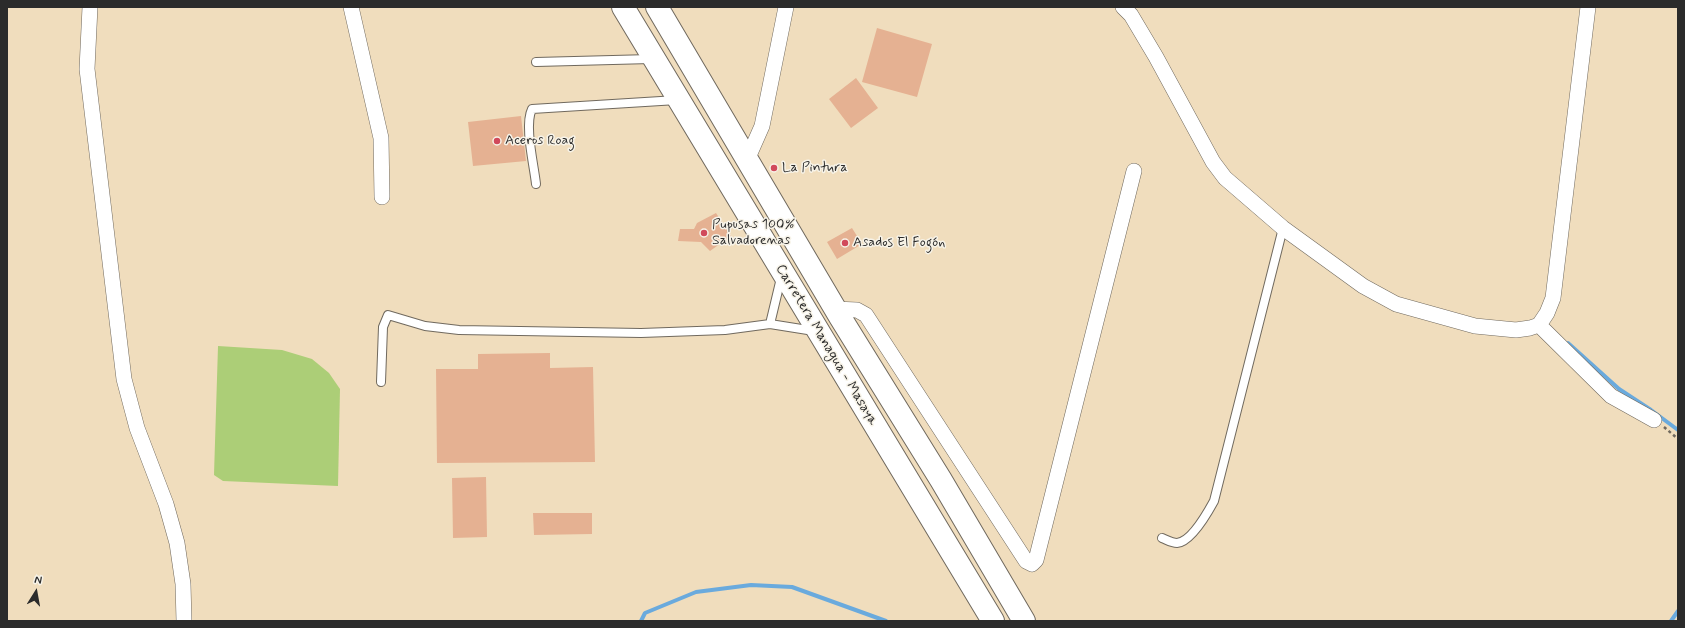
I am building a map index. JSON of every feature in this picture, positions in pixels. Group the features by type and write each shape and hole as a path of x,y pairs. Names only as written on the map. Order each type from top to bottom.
{"highway":[{"name":"Carretera Managua - Masaya","path":"623,7 782,272 816,332 993,621"},
{"name":"Carretera Managua - Masaya","path":"657,7 835,309 941,480 1024,621"},
{"path":"747,160 746,174 748,192 774,234 780,253 782,272"},
{"path":"816,332 828,329 839,333 859,360 882,386"}],"street":[{"path":"90,7 87,69 124,379 137,428 166,504 178,543 183,584 184,621"},
{"path":"351,7 381,138 382,197"},
{"path":"747,160 762,126 786,7"},
{"path":"1123,7 1131,15 1156,57 1213,162 1225,178 1282,228 1363,286 1396,304 1475,326 1516,330 1530,328 1539,324 1547,313 1553,298 1588,7"},
{"path":"835,309 857,310 866,315 1026,561 1032,564 1036,560 1134,171"},
{"path":"1539,324 1612,396 1654,420"}],"lane":[{"path":"536,62 654,59"},
{"path":"536,184 528,126 529,116 532,109 678,100"},
{"path":"1162,538 1174,543 1180,543 1205,517 1214,501 1282,228"},
{"path":"770,324 782,272"},
{"path":"381,382 383,327 388,315 425,326 459,330 641,333 725,330 770,324 816,332"}],"green space":[{"path":"218,346 282,350 312,359 329,373 340,389 338,486 223,481 214,475"}],"building":[{"path":"877,28 932,44 917,97 862,82"},
{"path":"856,78 878,108 851,128 829,99"},
{"name":"Aceros Roag","path":"521,116 526,161 473,166 468,122"},
{"name":"Pupusas 100% Salvadorenas","path":"716,213 731,236 710,251 701,242 678,241 680,229 694,229 697,223"},
{"name":"Asados El Fogón","path":"852,228 862,244 837,259 827,242"},
{"path":"550,353 550,368 593,367 595,462 437,463 436,369 478,369 478,354"},
{"path":"486,477 487,537 453,538 452,478"},
{"path":"533,513 592,513 592,534 534,535"}],"waterway":[{"path":"1568,343 1619,389 1678,430"},
{"path":"641,621 645,613 696,592 751,585 792,587 886,621"},
{"path":"1671,621 1678,611"}],"place":[{"name":"Aceros Roag","path":"497,141"},
{"name":"La Pintura","path":"774,168"},
{"name":"Pupusas 100% Salvadorenas","path":"704,233"},
{"name":"Asados El Fogón","path":"845,243"}]}
